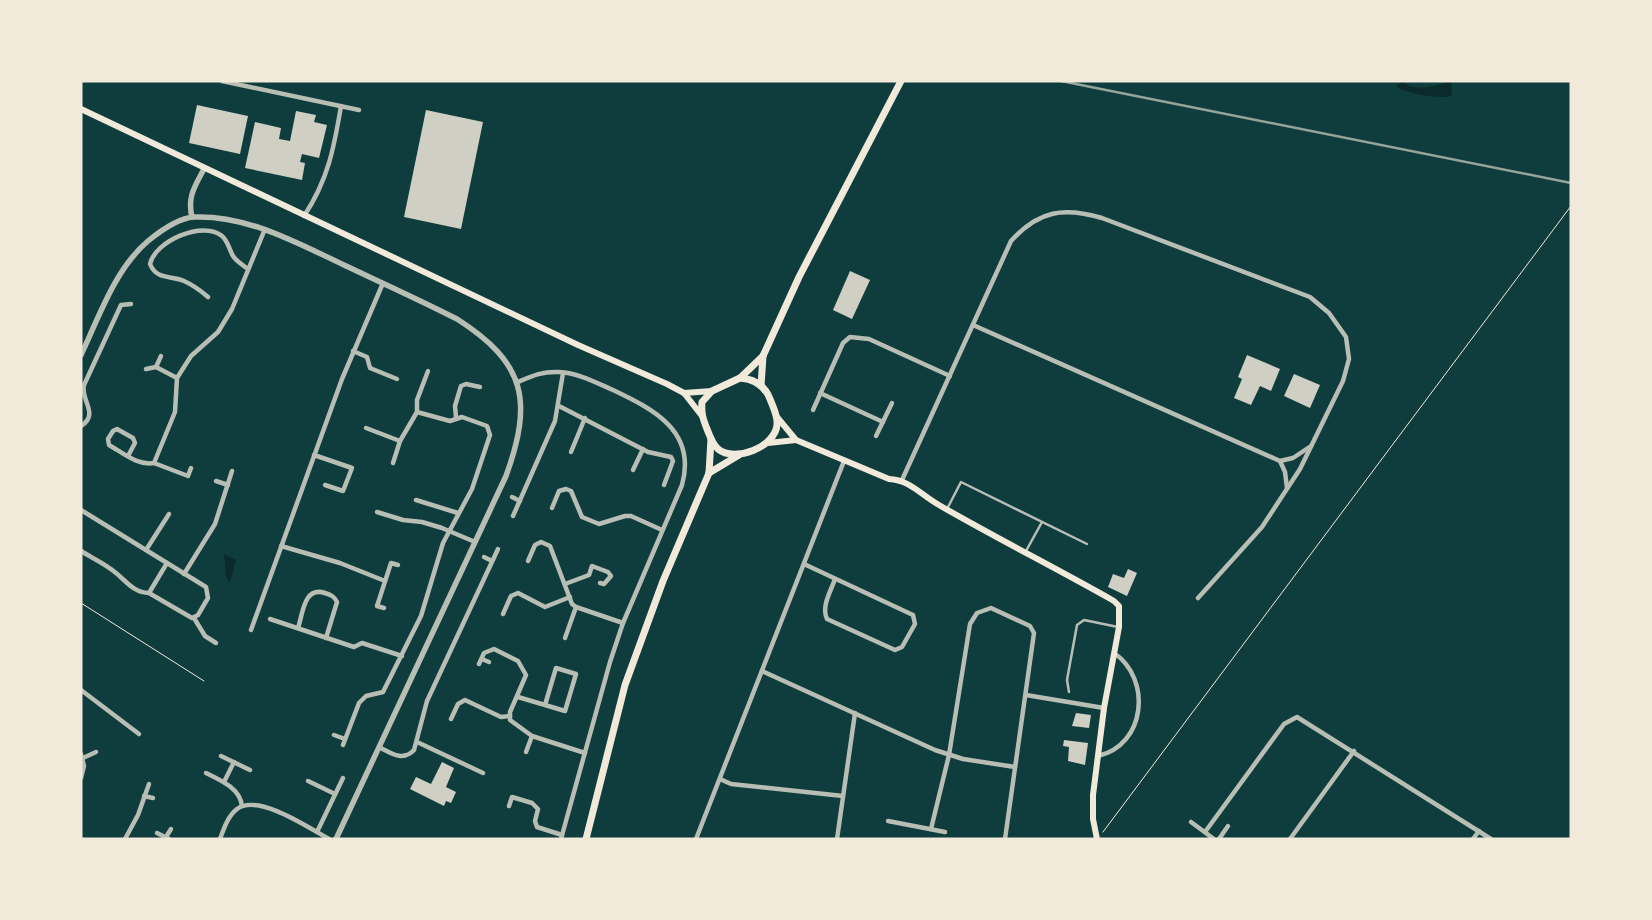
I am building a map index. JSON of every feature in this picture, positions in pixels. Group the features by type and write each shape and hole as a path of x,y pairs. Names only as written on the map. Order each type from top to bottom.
{"main road":[{"path":"684,393 712,391 740,378 763,356 799,277 900,82"},
{"path":"81,109 204,169 684,393 702,416 711,439 724,452 740,454"},
{"path":"762,386 763,356"},
{"path":"740,378 748,379 762,386 767,391 777,418 796,440 844,462 889,479 902,480 946,509 1114,601 1119,606 1121,614 1104,708 1092,812 1097,839"},
{"path":"702,416 702,402 712,391"},
{"path":"768,443 776,431 777,418"},
{"path":"586,839 625,685 663,581 709,473 711,439"},
{"path":"709,473 740,454 768,443 796,440"}],"street":[{"path":"222,81 359,110"},
{"path":"304,216 316,197 331,162 341,106"},
{"path":"192,217 189,205 190,194 204,169"},
{"path":"902,480 1011,242 1028,224 1040,217 1069,211 1102,218 1310,297 1330,313 1346,336 1349,359 1344,381 1316,441 1262,527 1198,598"},
{"path":"81,355 108,297 127,265 144,245 158,234 192,217 235,221 265,229 449,315 476,331 496,350 518,382 521,416 513,456 475,542 336,839"},
{"path":"154,463 175,412 177,378 194,352 218,332 232,309 265,229"},
{"path":"208,296 183,280 172,279 153,270 150,264 155,252 165,243 182,235 208,230 221,234 227,240 234,258 248,269"},
{"path":"250,630 353,351 383,283"},
{"path":"202,292 206,286"},
{"path":"81,426 87,421 90,412 83,389 84,385 121,305 130,304"},
{"path":"974,325 1280,461 1294,458 1305,452 1316,441"},
{"path":"812,410 843,343 850,336 869,339 950,376"},
{"path":"353,351 366,357 370,368 397,379"},
{"path":"156,367 161,356"},
{"path":"146,369 156,367 177,378"},
{"path":"393,463 400,441 417,412 417,400 428,371"},
{"path":"509,806 512,797 532,803 538,809 535,821 537,827 562,837 610,662 684,477 683,455 674,430 648,406 591,380 563,373 536,374 518,382"},
{"path":"513,516 552,429 559,406 563,373"},
{"path":"456,417 454,406 461,386 466,384 480,387"},
{"path":"820,393 883,422"},
{"path":"876,436 892,404"},
{"path":"559,406 643,449 667,456 673,460 664,485"},
{"path":"343,745 360,703 366,696 382,692 421,616 449,531 480,470 490,434 490,428 483,424 456,417 450,421 417,412"},
{"path":"579,450 572,450 585,418"},
{"path":"373,430 376,423"},
{"path":"366,428 400,441"},
{"path":"128,456 135,443 133,438 117,429 113,431 108,439 109,445 128,456 144,465 154,463 188,476 191,468"},
{"path":"634,470 643,449"},
{"path":"314,455 352,468 344,492 324,485"},
{"path":"1280,461 1285,472 1287,489"},
{"path":"696,839 844,462"},
{"path":"184,574 215,524 232,471"},
{"path":"216,481 228,485"},
{"path":"334,488 336,481"},
{"path":"552,508 559,491 566,489 571,491 582,517 590,521 604,524 625,516 631,516 662,530"},
{"path":"512,497 520,501"},
{"path":"416,500 458,513"},
{"path":"554,502 561,505"},
{"path":"81,510 206,587 209,592 208,598 194,618"},
{"path":"376,512 449,531 475,542"},
{"path":"146,550 169,514"},
{"path":"166,518 172,523"},
{"path":"528,561 535,545 541,542 550,546 570,597 576,607 624,623"},
{"path":"281,546 340,563 385,581"},
{"path":"379,747 404,756 414,750 427,701 498,550"},
{"path":"81,551 116,572 127,584 141,593 149,593 194,618 205,636 216,642"},
{"path":"531,555 537,557"},
{"path":"484,557 492,561"},
{"path":"149,593 167,563"},
{"path":"384,608 377,606 385,581 391,563 398,565"},
{"path":"804,564 913,614 916,619 915,624 899,650 827,619 824,612 835,579"},
{"path":"565,584 589,575 592,566 608,572 611,576 604,584 600,583"},
{"path":"298,628 308,596 318,591 334,597 337,602 326,638"},
{"path":"511,613 504,612 511,596 518,593 545,607 570,597"},
{"path":"565,638 576,607"},
{"path":"931,829 949,755 970,624 981,610 991,608 1033,629 1034,636 1005,839"},
{"path":"270,619 354,647 362,643 402,656"},
{"path":"489,662 480,661 484,653 494,649 518,661 526,675 510,716"},
{"path":"1098,756 1114,750 1126,738 1135,724 1139,708 1140,694 1133,673 1125,660 1114,653"},
{"path":"518,697 545,705 566,711 576,674 556,668 545,705"},
{"path":"762,671 949,755 1015,767"},
{"path":"81,690 139,734"},
{"path":"1026,695 1104,708"},
{"path":"451,719 458,704 465,700 502,717 510,716"},
{"path":"454,713 461,716"},
{"path":"837,839 855,713"},
{"path":"510,716 514,723 532,736 585,752"},
{"path":"1205,832 1289,719 1295,717 1303,718 1491,839"},
{"path":"334,735 346,739"},
{"path":"526,752 532,736"},
{"path":"417,742 482,773"},
{"path":"1290,839 1354,751"},
{"path":"81,778 82,756 96,752"},
{"path":"221,756 250,770"},
{"path":"224,782 234,762"},
{"path":"206,773 224,782 237,793 242,806"},
{"path":"317,832 343,778"},
{"path":"720,779 731,784 843,796"},
{"path":"308,781 335,794"},
{"path":"125,839 138,815 149,784"},
{"path":"144,796 153,798"},
{"path":"220,839 232,814 242,806 260,805 268,807 329,839"},
{"path":"888,821 944,832"},
{"path":"1191,822 1214,839"},
{"path":"1219,839 1228,826"},
{"path":"158,833 167,838 171,829"},
{"path":"1473,839 1478,830"}],"lane":[{"path":"946,509 961,482 1087,544"},
{"path":"1026,552 1042,522"},
{"path":"1069,692 1067,680 1077,625 1084,620 1119,628"}],"path":[{"path":"1103,833 1571,206"},
{"path":"81,603 204,681"}],"water":[{"path":"1402,81 1407,85 1419,88 1451,81 1452,95 1448,97 1433,97 1407,91 1396,86"},
{"path":"224,554 236,560 230,582 226,578"}],"building":[{"path":"197,105 248,116 240,154 189,143"},
{"path":"426,110 483,122 461,229 404,217"},
{"path":"296,111 316,115 314,122 327,125 319,158 302,154 300,162 305,163 302,180 245,168 255,122 281,128 279,139 290,141"},
{"path":"850,271 870,280 852,319 833,310"},
{"path":"1247,355 1280,369 1271,391 1260,386 1251,405 1234,398 1242,379 1238,377"},
{"path":"1294,374 1320,385 1310,408 1284,396"},
{"path":"1128,569 1137,573 1127,596 1108,587 1113,574 1124,578"},
{"path":"1076,713 1091,715 1089,728 1072,726"},
{"path":"1064,740 1088,743 1085,765 1068,761 1069,747 1063,746"},
{"path":"442,762 454,768 446,787 456,792 451,803 446,801 444,806 410,789 416,777 431,784"}],"railway":[{"path":"1061,81 1571,183"}]}
